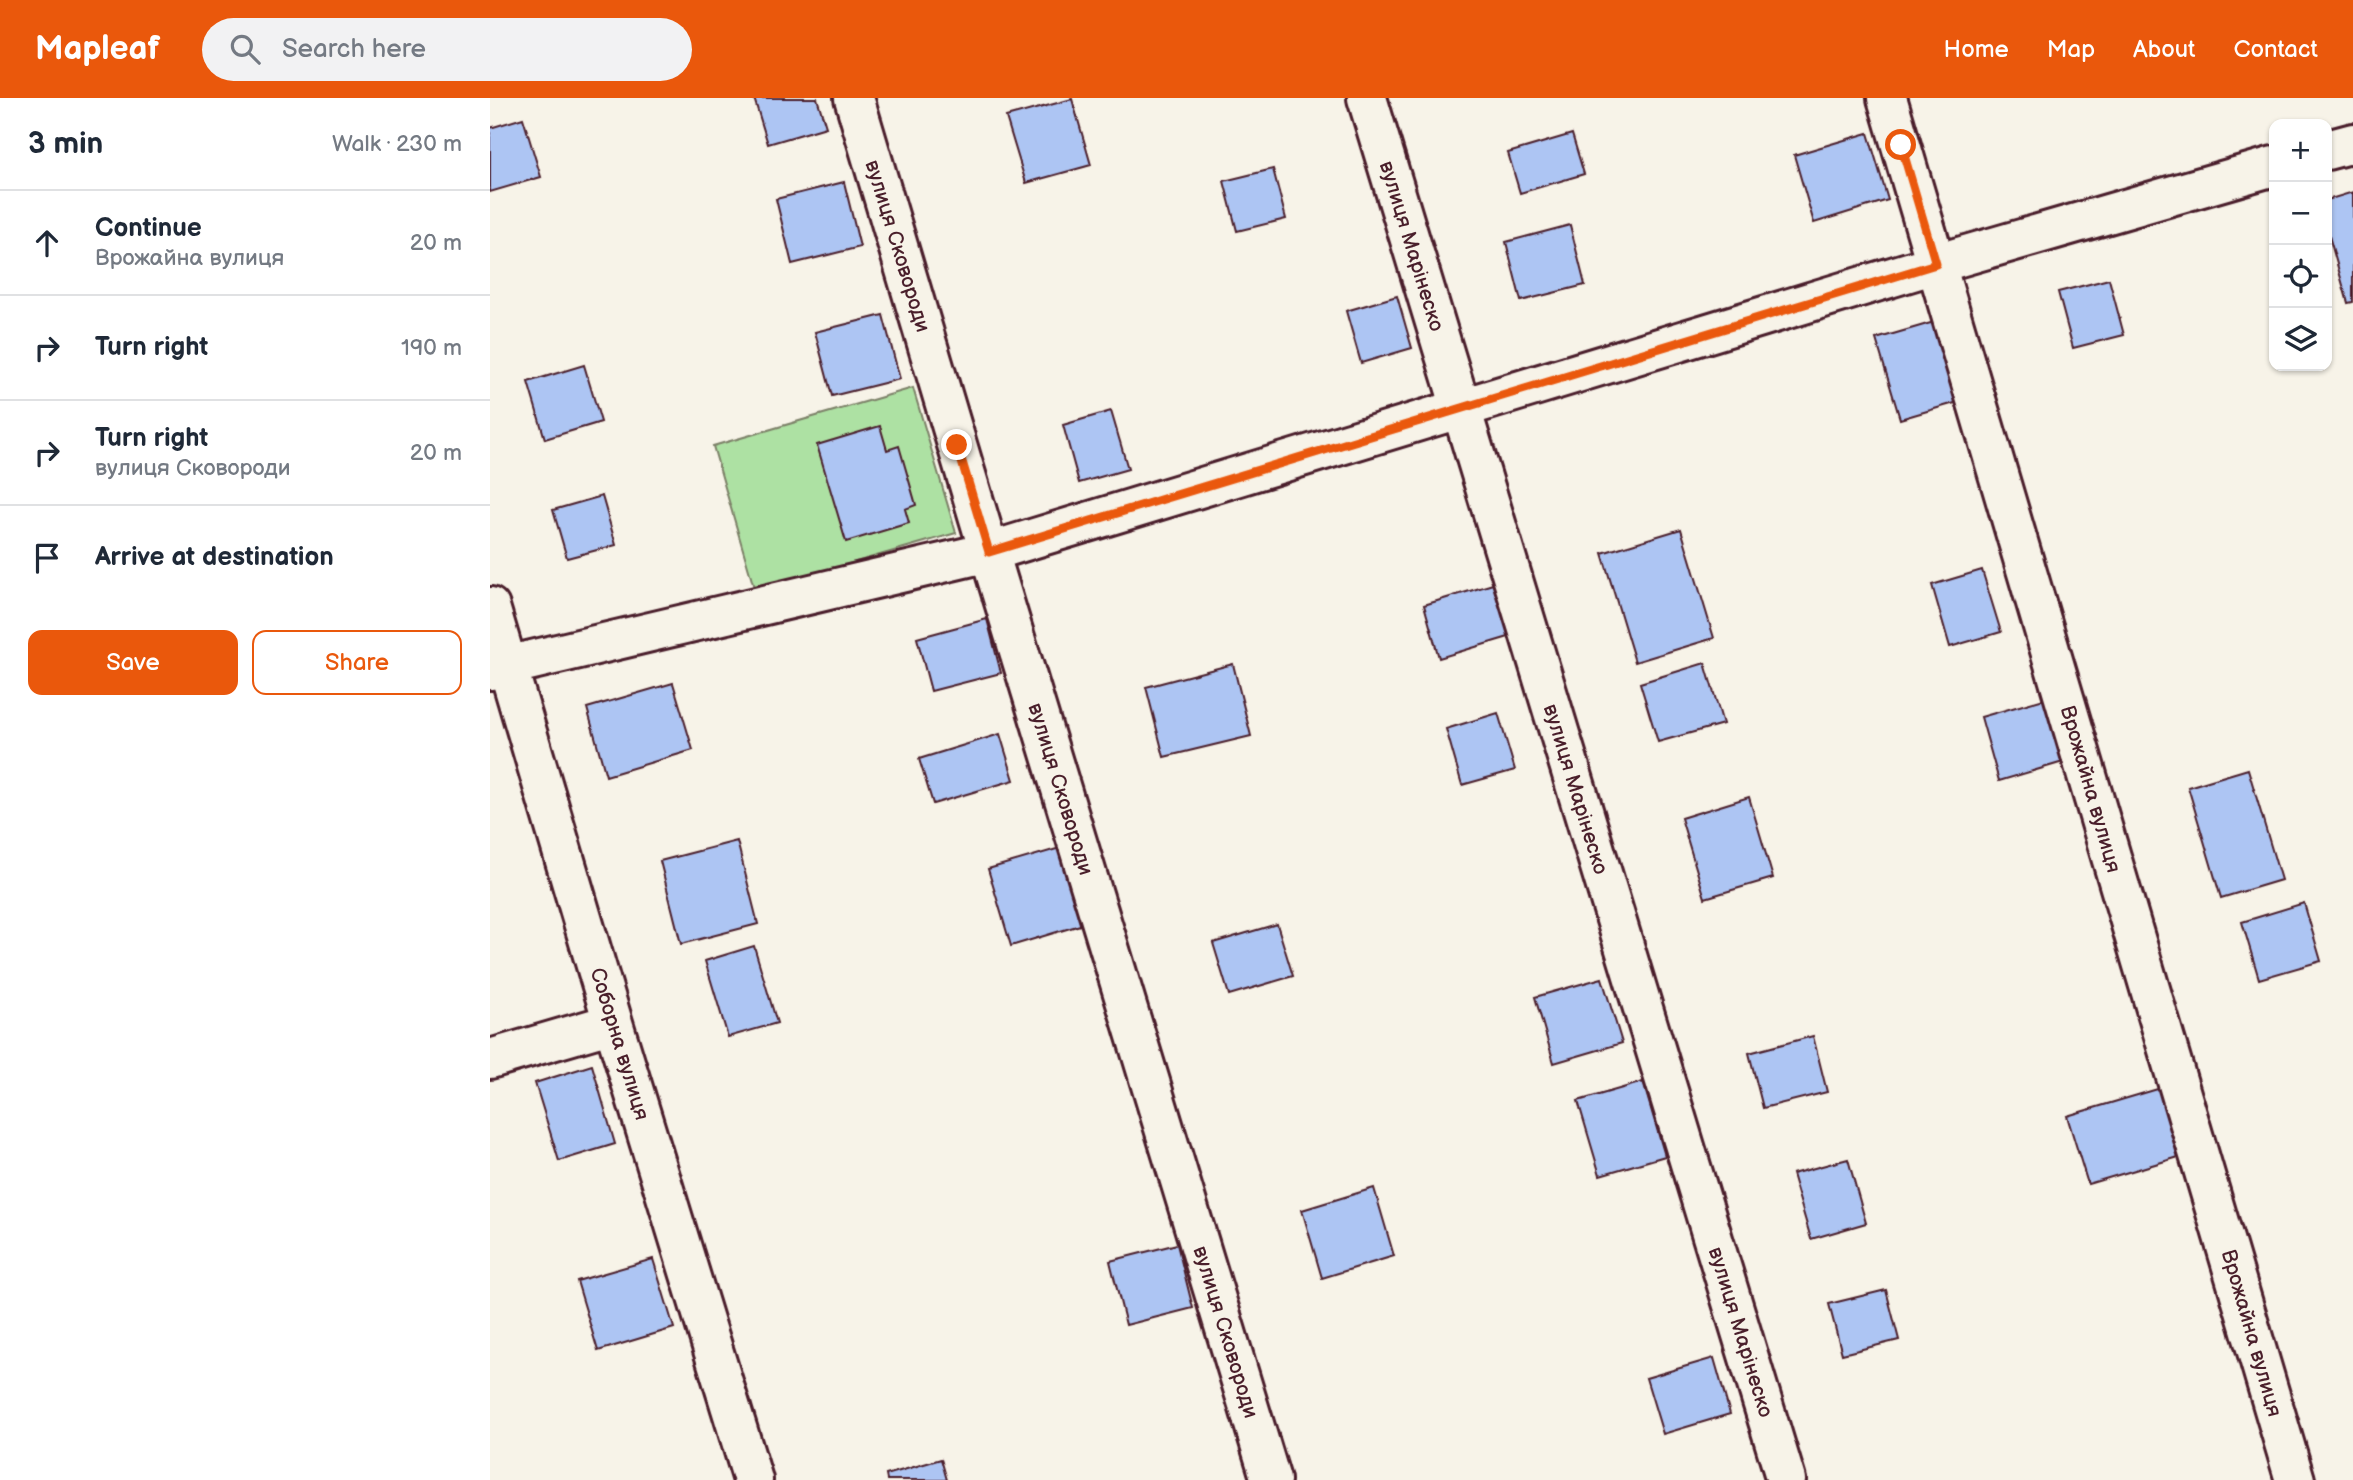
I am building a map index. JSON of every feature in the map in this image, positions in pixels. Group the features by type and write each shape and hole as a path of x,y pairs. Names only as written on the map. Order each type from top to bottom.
{"street":[{"name":"вулиця Сковороди","path":"854,98 1271,1480"},
{"name":"вулиця Марінеско","path":"1367,98 1786,1480"},
{"name":"Врожайна вулиця","path":"1887,98 2295,1480"},
{"path":"2332,149 2353,143"},
{"path":"499,667 989,552 1936,264 2269,167"},
{"name":"Соборна вулиця","path":"490,607 499,667 753,1480"},
{"path":"490,1059 612,1023"}],"green space":[{"path":"913,388 956,533 755,591 713,446"}],"building":[{"path":"754,98 817,98 826,127 768,144"},
{"path":"1072,99 1091,165 1026,183 1006,117"},
{"path":"523,118 541,177 490,192 490,128"},
{"path":"1868,133 1888,200 1814,223 1794,155"},
{"path":"1572,134 1584,174 1520,193 1508,153"},
{"path":"1273,169 1286,219 1237,231 1224,181"},
{"path":"844,182 860,247 792,264 776,199"},
{"path":"2353,192 2353,302 2348,303 2332,247 2332,198"},
{"path":"1570,225 1585,285 1521,301 1506,242"},
{"path":"2109,279 2124,335 2073,348 2058,292"},
{"path":"1397,296 1412,348 1361,363 1346,311"},
{"path":"883,315 900,379 832,396 815,332"},
{"path":"1941,320 1965,400 1900,419 1876,339"},
{"path":"584,365 601,422 545,439 528,382"},
{"path":"1111,411 1128,469 1079,483 1063,425"},
{"path":"880,426 887,450 899,446 916,505 905,509 909,523 846,542 817,445"},
{"path":"602,496 616,545 567,558 553,510"},
{"path":"1681,529 1714,638 1635,662 1602,553"},
{"path":"1982,570 2001,632 1950,647 1932,585"},
{"path":"1496,583 1512,636 1439,658 1424,605"},
{"path":"987,619 1001,673 931,691 917,638"},
{"path":"1705,663 1723,724 1658,742 1640,683"},
{"path":"1233,664 1251,736 1164,757 1146,687"},
{"path":"673,683 693,750 606,776 587,708"},
{"path":"2051,697 2070,760 1999,781 1981,717"},
{"path":"1498,713 1515,770 1462,785 1446,729"},
{"path":"1000,734 1014,780 933,804 919,759"},
{"path":"2248,769 2281,880 2221,898 2188,787"},
{"path":"1749,797 1773,878 1705,898 1681,818"},
{"path":"737,841 758,924 681,944 660,861"},
{"path":"1067,846 1090,922 1011,946 988,869"},
{"path":"2304,903 2321,961 2259,979 2242,922"},
{"path":"1277,924 1293,976 1229,995 1213,943"},
{"path":"754,946 777,1023 728,1037 705,961"},
{"path":"1602,978 1622,1043 1554,1063 1535,997"},
{"path":"1813,1036 1827,1092 1763,1108 1749,1053"},
{"path":"592,1065 615,1144 559,1161 535,1083"},
{"path":"1643,1082 1665,1156 1600,1175 1578,1101"},
{"path":"2161,1088 2182,1156 2088,1184 2067,1116"},
{"path":"1848,1159 1866,1223 1811,1239 1792,1174"},
{"path":"1374,1188 1394,1256 1322,1278 1302,1210"},
{"path":"1177,1244 1193,1308 1126,1325 1110,1261"},
{"path":"653,1259 674,1328 598,1351 577,1281"},
{"path":"1886,1290 1899,1340 1842,1354 1829,1304"},
{"path":"1714,1358 1730,1414 1663,1434 1646,1378"},
{"path":"941,1459 947,1480 887,1480 886,1475"}],"route":[{"path":"957,445 989,552 1936,264 1901,145"}]}
